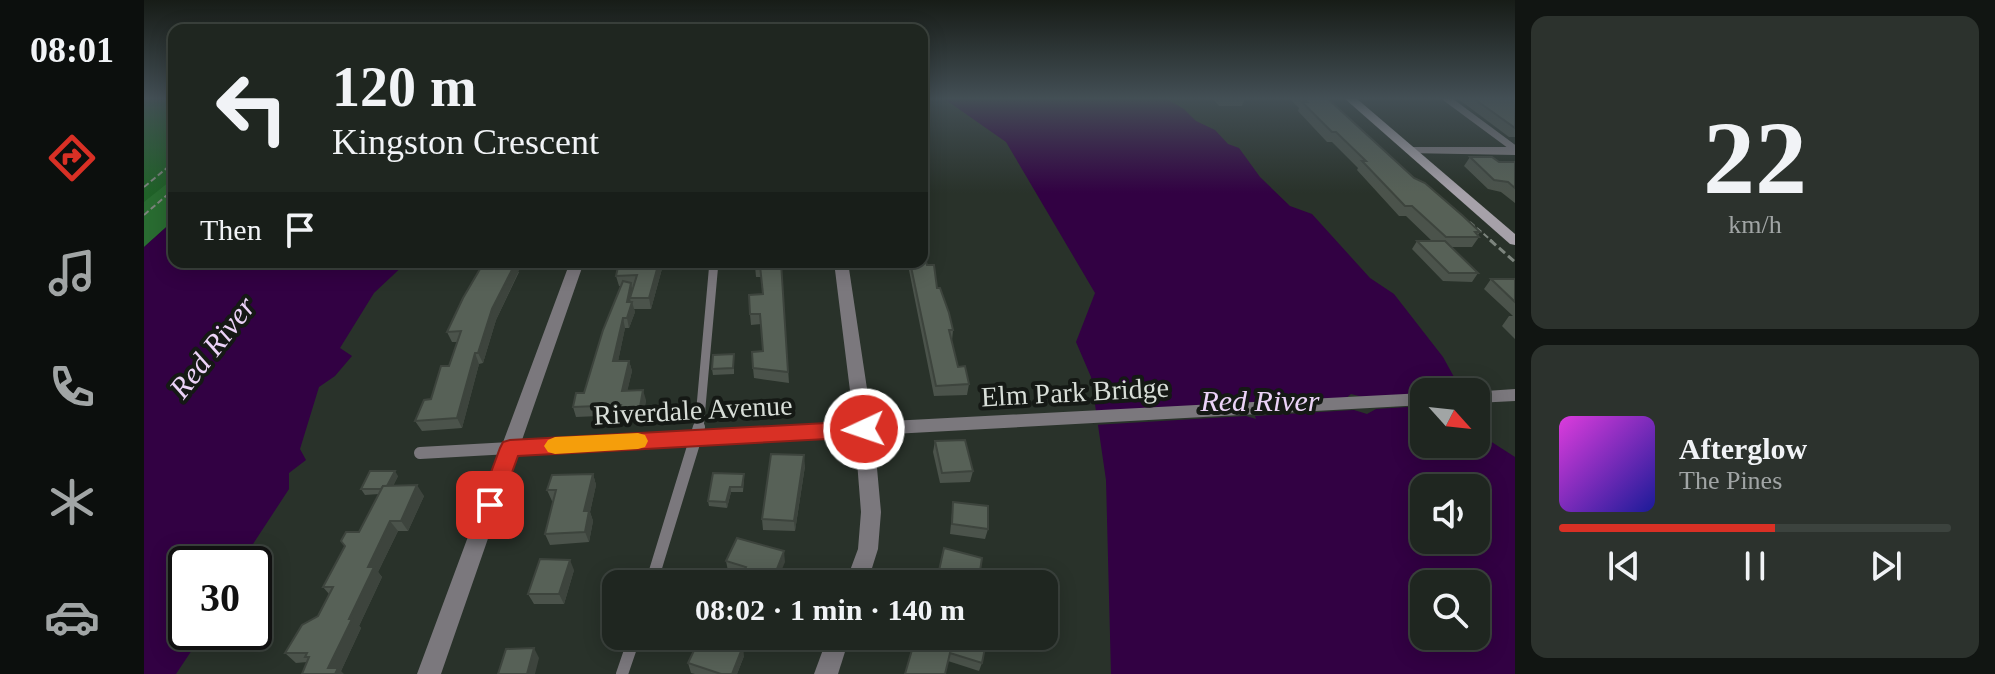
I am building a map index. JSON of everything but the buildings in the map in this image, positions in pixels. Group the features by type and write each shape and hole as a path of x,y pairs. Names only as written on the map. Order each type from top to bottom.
{"main road":[{"path":"1386,129 1515,241"}],"street":[{"path":"1411,151 1515,150"},
{"path":"429,674 575,268"},
{"path":"842,268 864,429 871,512 868,549 861,570"},
{"path":"1490,396 1515,395"},
{"name":"Elm Park Bridge","path":"968,426 1410,400"},
{"name":"Riverdale Avenue","path":"510,448 968,426"},
{"path":"826,674 834,650"}],"lane":[{"path":"1488,129 1515,150"},
{"path":"656,570 698,438 713,268"},
{"name":"Riverdale Avenue","path":"420,453 510,448"},
{"path":"622,674 630,650"}],"path":[{"path":"144,187 168,167"},
{"path":"144,215 168,194"}],"green space":[{"path":"144,129 168,129 168,225 144,247"},
{"path":"168,183 168,225 144,247 144,202"}],"water":[{"name":"Red River","path":"988,129 1215,130 1228,144 1239,148 1260,177 1290,206 1312,214 1370,278 1394,294 1443,357 1454,378 1410,378 1410,458 1490,458 1490,441 1515,457 1515,674 1111,674 1106,480 1091,377 1076,342 1095,293 1006,142"},
{"name":"Red River","path":"168,225 168,268 401,268 374,293 340,348 352,356 335,376 319,387 300,449 306,460 289,473 289,489 252,546 168,546 168,650 192,650 176,674 144,674 144,247"}],"pier":[{"path":"1239,394 1249,404 1345,399 1351,394 1367,398 1410,395 1410,407 1376,409 1367,414 1354,410 1255,416 1256,419 1246,416 1094,425 1092,413 1240,404 1236,397"}],"slow traffic":[{"path":"555,446 638,441"}],"route":[{"path":"490,505 510,448 864,429"}]}
